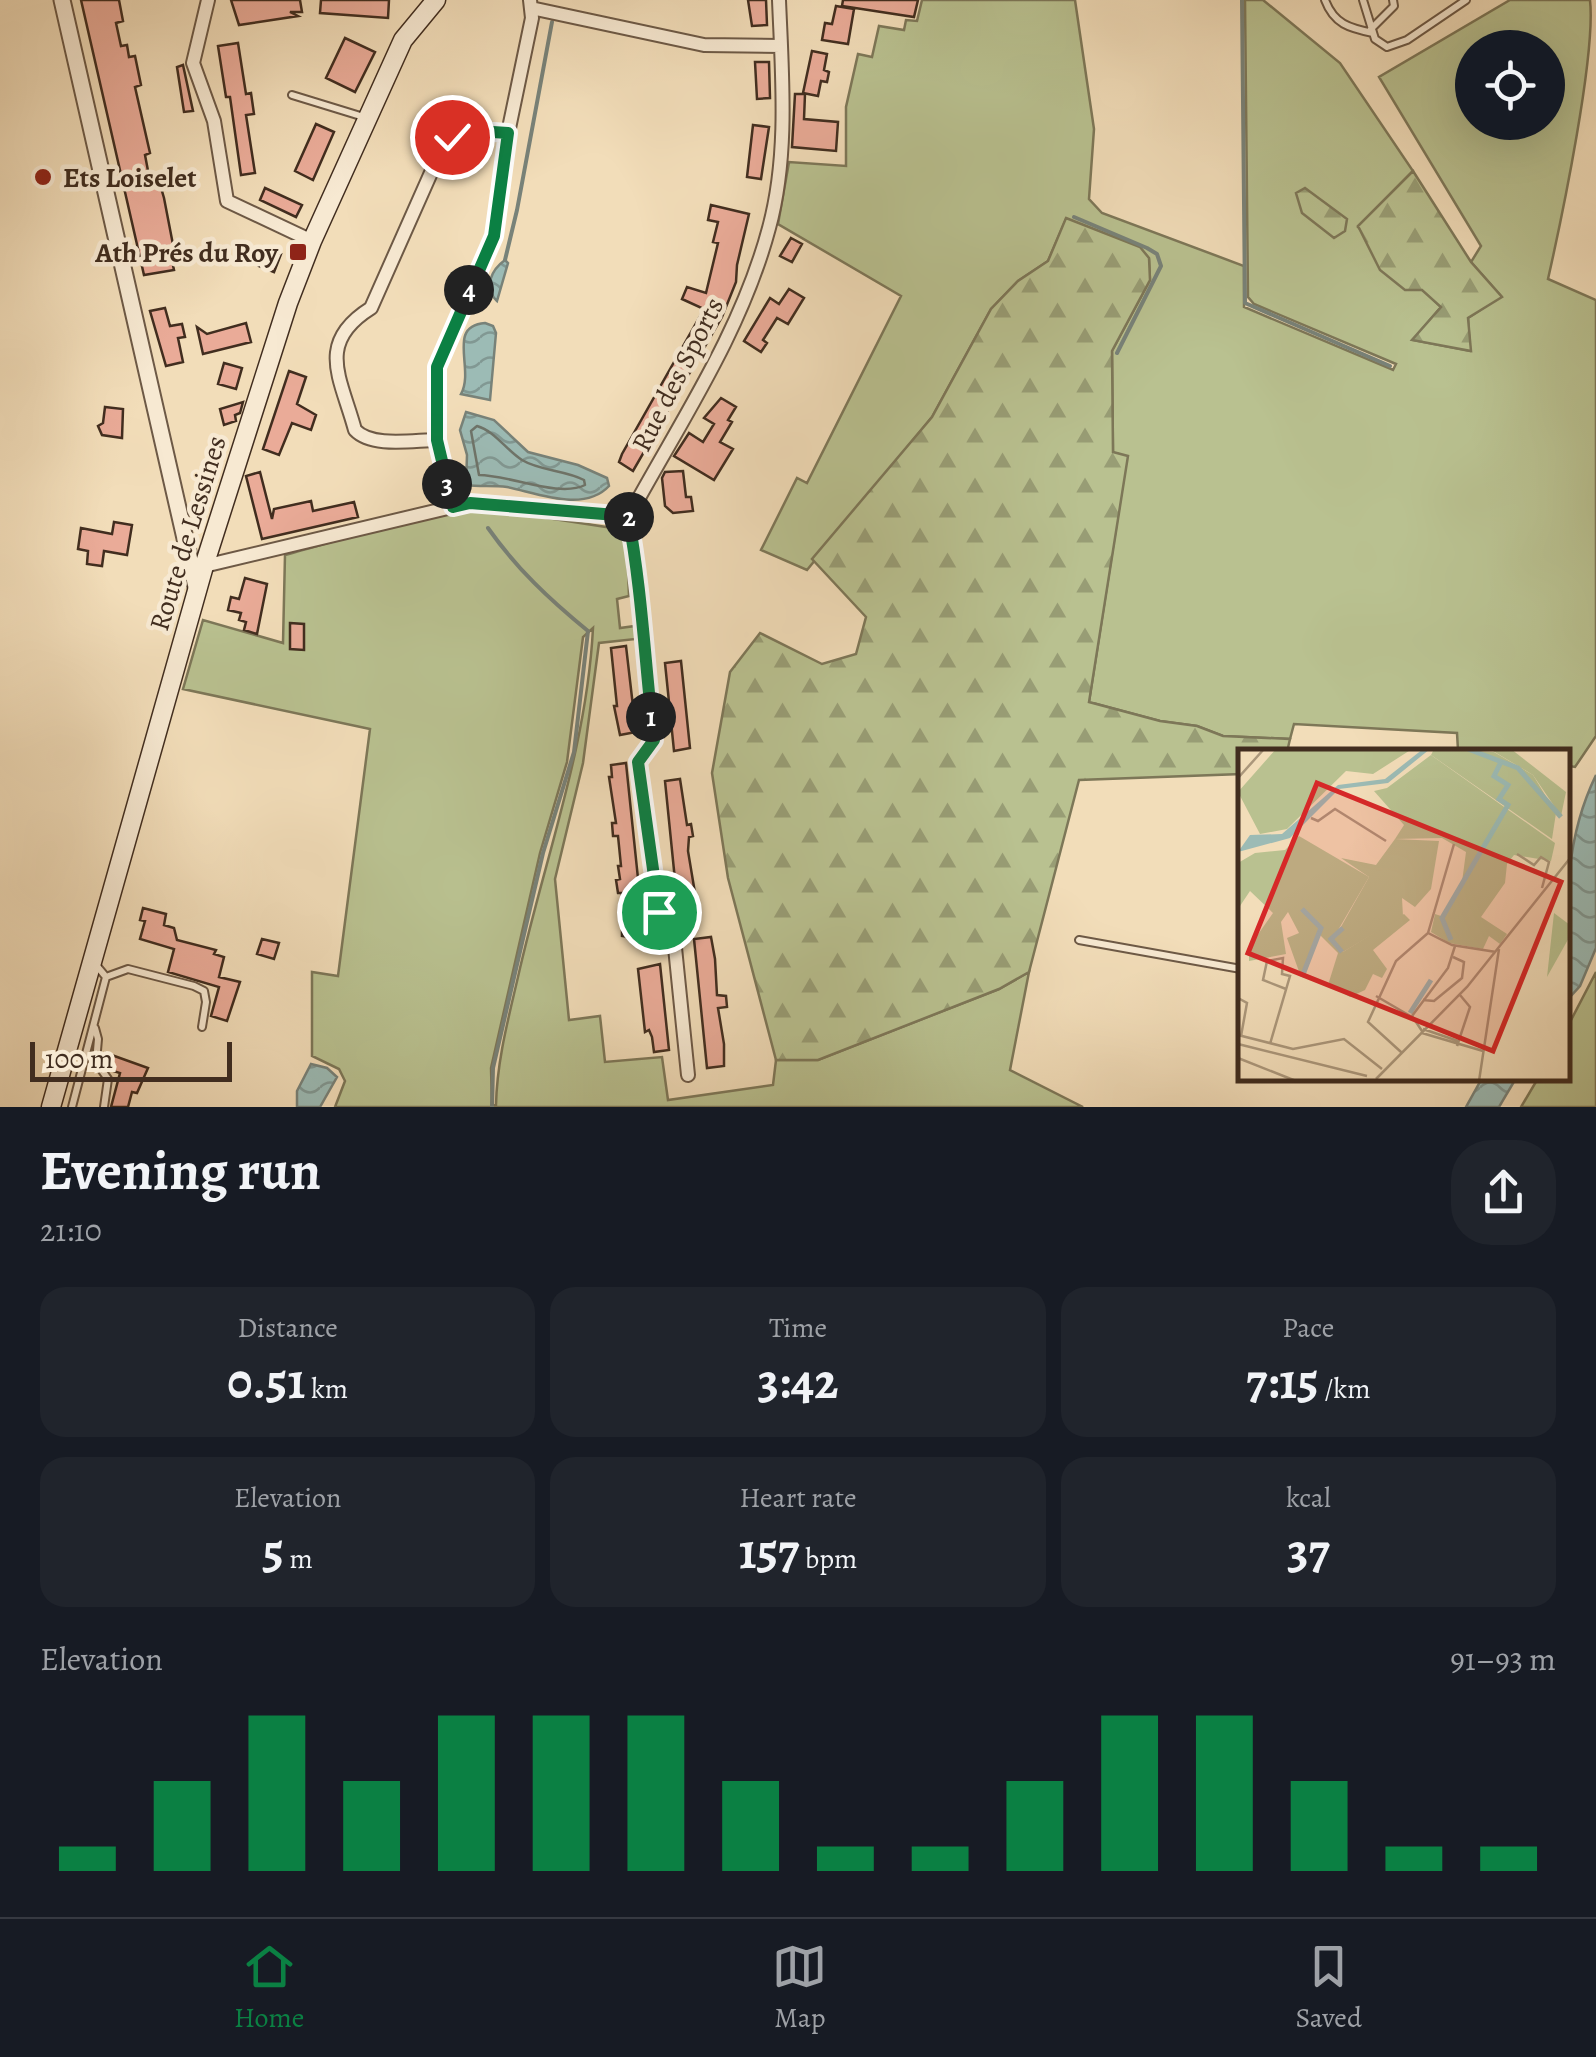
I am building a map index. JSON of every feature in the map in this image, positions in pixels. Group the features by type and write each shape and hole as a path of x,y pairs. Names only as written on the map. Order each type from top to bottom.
{"main road":[{"name":"Route de Lessines","path":"51,1107 204,566 266,367 312,241 403,40 436,0"}],"street":[{"path":"62,0 197,591"},
{"path":"208,0 193,63 214,122 228,201 312,241"},
{"name":"Rue des Sports","path":"628,516 670,448 722,350 749,289 770,226 782,146 778,0"},
{"path":"453,507 437,440 437,367 494,236 508,133 529,33 530,4 704,45 780,46"},
{"path":"437,440 372,440 360,436 335,357 337,342 354,318 371,308 442,148 462,130 508,133"},
{"path":"204,566 470,503 628,516 643,612 642,641 654,740 638,762 659,912 673,928 688,1075"}],"lane":[{"path":"1325,0 1344,27 1372,31"},
{"path":"1364,0 1372,31 1387,47 1407,40 1466,0"},
{"path":"1372,31 1394,6 1393,0"},
{"path":"292,95 368,118"},
{"path":"1078,940 1238,968"},
{"path":"92,960 106,977"},
{"path":"106,977 128,969 204,991 202,1027"},
{"path":"72,1107 106,977"},
{"path":"95,1028 96,1062 108,1079 104,1107"}],"green space":[{"path":"922,0 1075,0 1094,129 1089,199 1102,213 1244,266 1244,307 1393,370 1396,364 1254,304 1248,297 1245,0 1263,0 1340,63 1413,171 1358,227 1441,307 1413,340 1470,351 1468,318 1501,296 1471,262 1481,246 1379,77 1455,32 1455,140 1565,140 1565,30 1459,30 1510,0 1590,0 1583,96 1548,279 1596,300 1596,736 1575,767 1571,766 1571,749 1458,749 1457,733 1294,724 1290,739 1223,736 1197,726 1160,721 1089,702 1127,457 1113,452 1112,351 1150,280 1149,259 1139,247 1066,219 1048,261 1018,281 991,309 932,417 807,570 761,550 797,478 807,483 901,296 778,224 789,162 846,166 846,107 858,54 872,57 879,26 904,30 906,20 917,21"},
{"path":"1413,171 1471,262 1502,297 1468,318 1471,351 1412,340 1441,307 1422,290 1405,290 1380,270 1358,226"},
{"path":"1305,188 1347,219 1345,231 1334,238 1302,213 1296,193"},
{"path":"1066,218 1140,247 1149,258 1150,280 1112,351 1113,452 1128,456 1089,702 1160,721 1197,726 1223,736 1290,739 1288,749 1238,749 1238,774 1079,780 1029,972 999,989 818,1060 776,1060 728,878 712,773 730,672 760,633 822,664 856,654 866,617 812,559 932,417 991,309 1018,281 1048,261"},
{"path":"489,509 619,529 627,544 629,596 617,599 620,628 635,626 636,639 599,643 583,763 555,879 569,1020 600,1016 605,1062 662,1057 668,1100 773,1085 776,1060 818,1060 999,989 1029,972 1010,1070 1083,1107 335,1107 345,1081 339,1069 312,1056 312,972 338,976 370,729 183,689 203,620 283,643 285,555 463,511","holes":["593,628 573,760 518,977 501,1057 496,1105 492,1106 491,1068 540,853 567,762 583,637"]},
{"path":"1596,972 1596,1107 1521,1107 1536,1082 1571,1082 1571,1020"}],"water":[{"path":"505,260 508,263 497,301 490,291 490,279"},
{"path":"473,326 493,326 496,333 490,400 461,394 464,340"},
{"path":"466,412 494,420 528,452 578,465 607,478 609,486 599,494 574,500 507,487 466,485 467,455 460,430"},
{"path":"1596,775 1596,948 1580,986 1571,996 1571,857 1584,803"},
{"path":"311,1064 327,1068 337,1077 320,1107 297,1107 297,1091"},
{"path":"1480,1082 1514,1082 1499,1107 1466,1107"}],"building":[{"path":"81,0 119,0 123,21 116,23 121,46 127,45 129,57 135,56 141,85 135,87 150,153 145,155 149,176 157,174 164,198 175,255 171,256 174,270 144,275"},
{"path":"231,0 300,0 302,12 290,12 298,16 239,25"},
{"path":"321,0 389,0 388,18 320,13"},
{"path":"748,0 766,0 767,25 752,26"},
{"path":"843,0 918,0 914,17 842,6"},
{"path":"836,6 854,9 848,44 822,40 825,23 832,24"},
{"path":"345,38 375,52 355,92 326,78"},
{"path":"238,43 246,94 251,93 254,114 246,115 255,173 241,175 218,46"},
{"path":"812,51 827,54 827,82 821,81 818,96 803,93"},
{"path":"755,62 769,62 770,98 757,99"},
{"path":"183,65 193,111 184,112 177,67"},
{"path":"795,94 805,94 804,119 838,122 836,151 792,147"},
{"path":"316,124 334,132 313,180 295,171"},
{"path":"753,125 769,127 761,179 747,177"},
{"path":"265,188 302,205 296,217 260,200"},
{"path":"711,205 749,214 736,282 722,317 633,471 619,462 622,454 704,309 682,299 687,287 706,293 718,243 713,242 718,222 708,220"},
{"path":"791,238 802,244 792,262 780,256"},
{"path":"267,248 281,254 274,272 259,266"},
{"path":"789,289 804,298 788,324 777,318 763,340 767,343 761,352 744,341 770,298 779,304"},
{"path":"165,308 170,326 182,324 185,337 178,338 183,362 166,366 150,311"},
{"path":"246,323 251,342 203,354 197,327 207,334"},
{"path":"224,363 242,368 236,389 218,384"},
{"path":"289,371 306,377 297,404 316,415 311,430 292,423 279,455 263,449"},
{"path":"721,398 736,407 720,442 733,449 714,480 674,456 689,433 703,442 714,424 704,418"},
{"path":"243,402 240,413 235,415 236,421 224,425 220,409"},
{"path":"105,407 123,409 122,438 102,435 98,426 103,423"},
{"path":"683,471 686,497 691,497 693,511 673,513 665,506 662,478 665,472"},
{"path":"260,472 272,519 274,509 311,501 313,511 354,502 358,517 262,539 246,476"},
{"path":"114,522 132,525 127,555 104,551 102,566 87,564 88,551 78,549 81,528 112,534"},
{"path":"245,578 267,584 257,634 244,630 246,622 239,620 241,613 228,610 231,597 239,599"},
{"path":"290,623 304,624 304,650 290,649"},
{"path":"626,646 636,732 620,735 611,648"},
{"path":"681,661 690,748 674,751 665,663"},
{"path":"626,763 644,936 629,937 622,936 622,893 618,893 616,880 620,879 621,866 618,836 613,836 612,823 616,823 609,777 611,765"},
{"path":"680,779 687,825 691,824 693,836 689,837 688,851 695,893 694,909 678,910 665,781"},
{"path":"143,908 166,914 164,925 174,928 177,940 216,950 214,954 224,957 219,977 240,982 227,1021 211,1016 219,987 168,972 174,949 140,939 145,921 140,920"},
{"path":"711,937 717,995 726,996 727,1007 718,1008 724,1066 707,1068 694,939"},
{"path":"262,939 279,943 274,959 257,954"},
{"path":"660,964 669,1050 654,1052 649,1030 645,1032 638,969"},
{"path":"106,1053 148,1068 137,1093 132,1092 128,1107 111,1107 120,1073 110,1070 103,1061"}],"waterway":[{"path":"1242,0 1245,303 1390,366"},
{"path":"505,260 552,22"},
{"path":"1074,217 1147,248 1157,254 1161,266 1117,353"},
{"path":"488,528 534,583 588,631 574,752 543,853 493,1068 492,1107"}],"place":[{"name":"Ets Loiselet","path":"43,177"},
{"name":"Ath Prés du Roy","path":"298,252"}],"route":[{"path":"452,137 462,130 508,133 494,236 437,367 437,440 453,507 470,503 628,516 643,612 642,641 654,740 638,762 659,912"}]}
